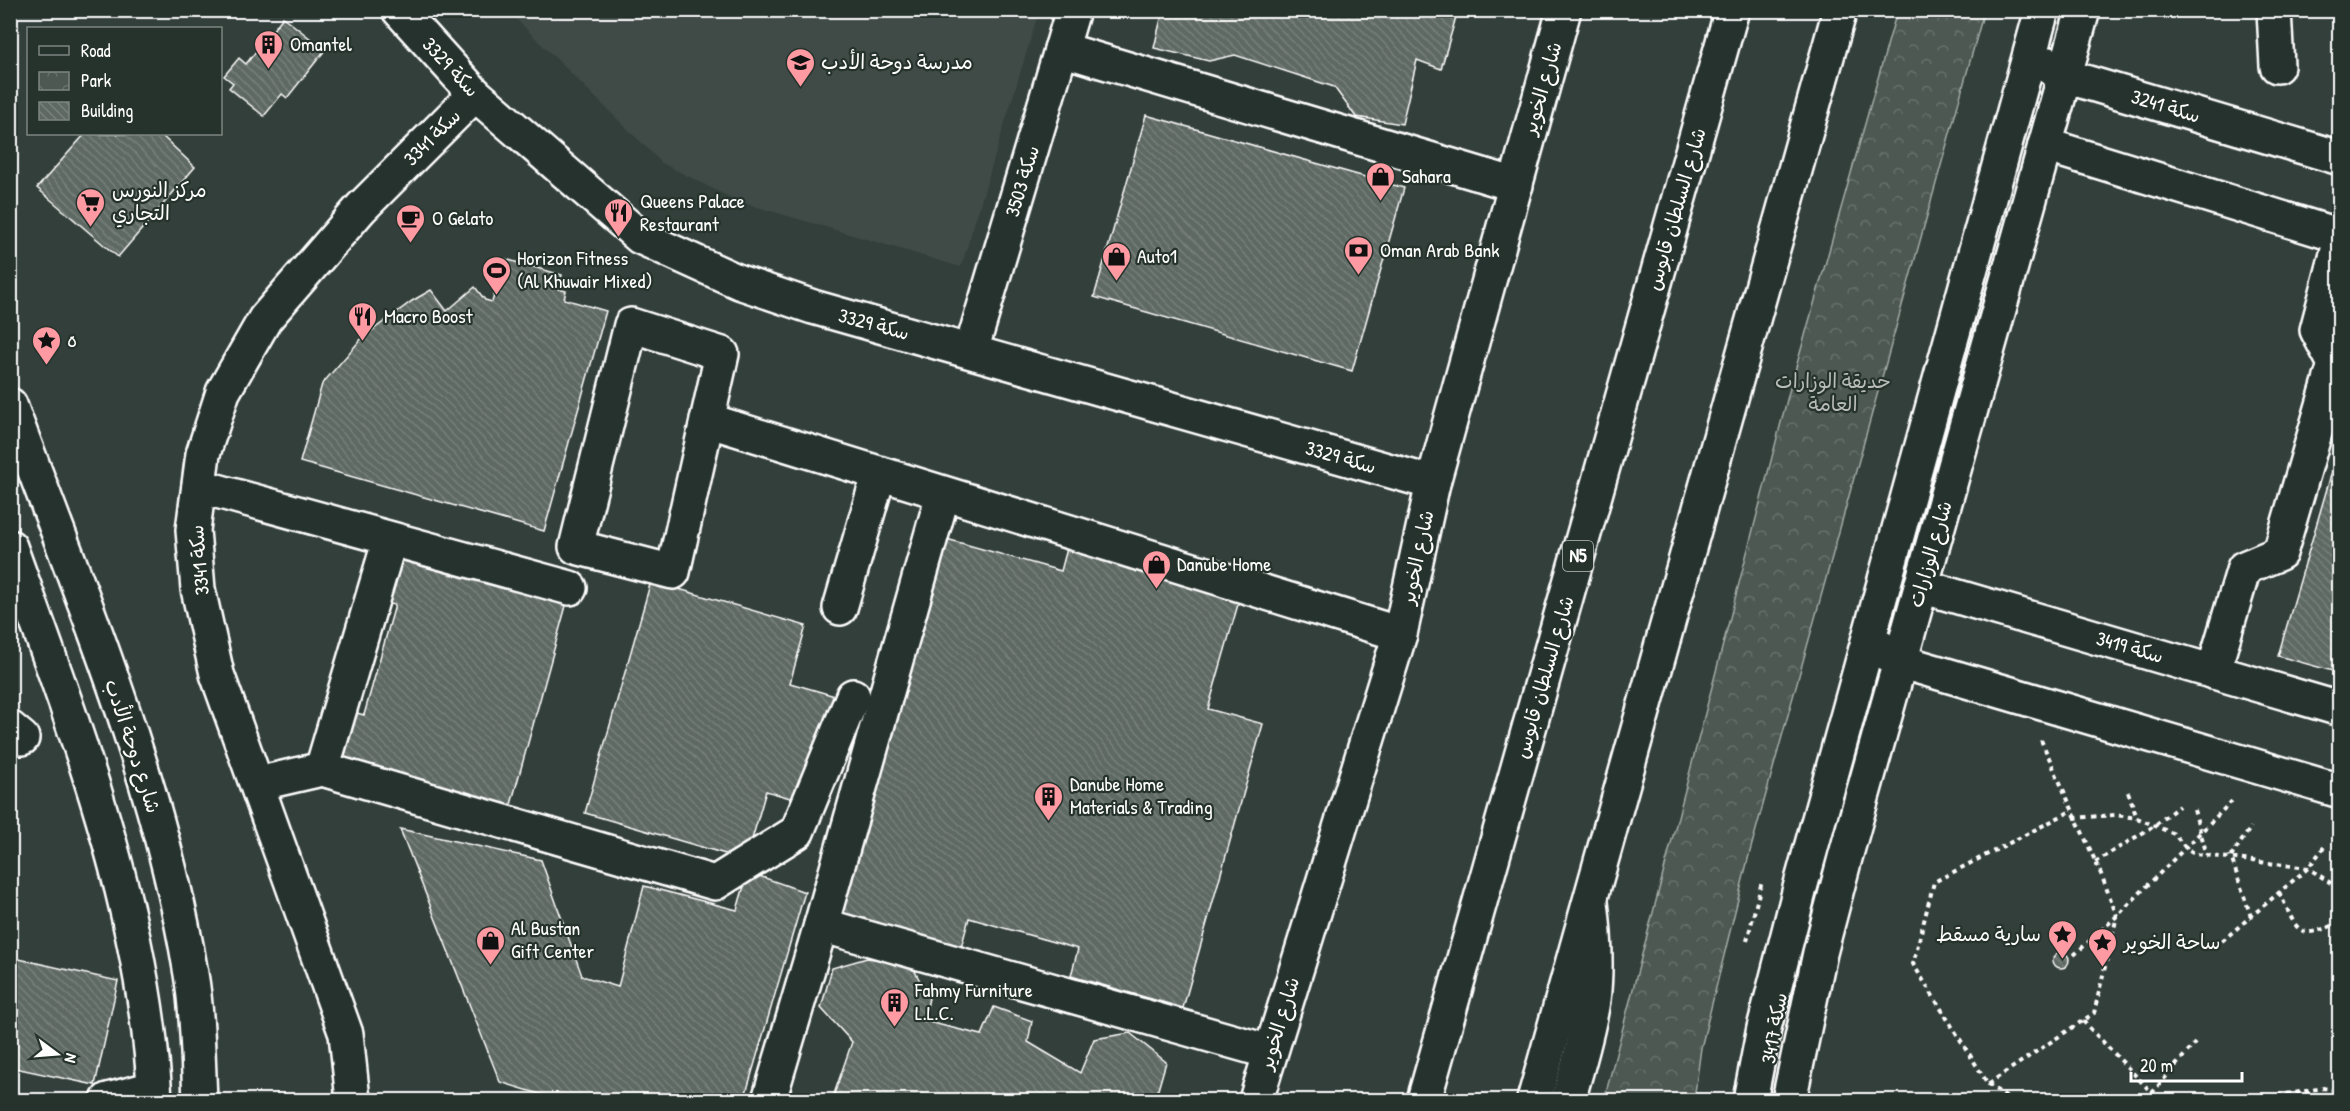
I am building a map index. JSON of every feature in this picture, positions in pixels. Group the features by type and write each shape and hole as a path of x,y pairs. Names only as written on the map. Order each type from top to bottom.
{"main road":[{"name":"سكة 3329","path":"399,10 476,94 640,237 739,282 813,307 1433,483"},
{"name":"سكة 3503","path":"971,351 1073,10"},
{"name":"شارع الخوير","path":"1256,1101 1400,634 1433,483 1564,10"},
{"name":"شارع السلطان قابوس","path":"1424,1101 1732,10"},
{"path":"1534,1101 1840,10"},
{"name":"شارع الوزارات","path":"1750,1101 1782,955 2042,10"},
{"path":"2056,10 2046,56 2053,69 2065,76"},
{"name":"شارع الوزارات","path":"1789,1101 1820,953 1899,661 2083,10"},
{"path":"2274,10 2277,66"},
{"path":"1061,49 1516,185"},
{"name":"سكة 3241","path":"2065,76 2340,158"},
{"name":"سكة 3341","path":"353,1101 346,1034 218,674 198,589 193,530 203,454 223,393 265,319 361,208 476,94"},
{"path":"2045,145 2340,236"},
{"path":"2213,672 2244,568 2280,553 2335,364 2317,330 2340,243"},
{"path":"631,325 722,354 707,420 673,572 576,547 631,325"},
{"name":"شارع دوحة الأدب","path":"10,405 120,704 156,813 175,889 191,976 200,1101"},
{"path":"707,420 1400,634"},
{"path":"840,608 879,474"},
{"path":"1912,479 1909,529 1880,634 1882,649 1887,654 1899,661 2340,792"},
{"path":"199,486 570,588"},
{"path":"770,1101 943,494"},
{"path":"322,769 390,539"},
{"path":"10,547 19,598 105,820 133,934 146,1015 154,1094 108,1101"},
{"name":"سكة 3419","path":"1921,586 2340,709"},
{"path":"257,784 322,769 715,883 797,832 853,696"},
{"path":"1568,1101 1587,1032 1593,1000 1595,968 1591,902"},
{"path":"821,926 1270,1052"},
{"name":"سكة 3417","path":"1761,1101 1781,1001 1782,955"}],"path":[{"path":"1988,1084 2094,1013 2117,916 2096,862 2074,818 2037,732 2044,704"},
{"path":"2074,955 2186,849 2262,769"},
{"path":"2128,792 2137,818"},
{"path":"2096,862 2154,826 2179,806"},
{"path":"2194,810 2207,855"},
{"path":"2010,1101 1988,1084 1912,964 1934,882 2071,811"},
{"path":"2074,818 2115,814 2137,818 2174,834 2186,849 2196,854 2308,868 2340,889"},
{"path":"2231,857 2251,826"},
{"path":"2222,940 2308,868 2324,847"},
{"path":"2231,857 2251,917"},
{"path":"2279,892 2298,930 2306,934 2320,932 2340,922"},
{"path":"2083,1021 2152,1093"},
{"path":"2146,1101 2195,1043"},
{"path":"2251,1101 2332,1088 2340,1091"},
{"path":"2307,1091 2310,1101"}],"shaded area":[{"name":"مدرسة دوحة الأدب","path":"508,11 1039,11 961,267 737,201 662,163"}],"green space":[{"name":"حديقة الوزارات العامة","path":"1897,11 1984,11 1749,855 1701,1048 1694,1100 1604,1100 1789,392"}],"building":[{"path":"1163,10 1458,10 1441,69 1417,60 1402,124 1356,117 1334,87 1235,55 1209,61 1154,48"},
{"name":"Omantel","path":"283,17 325,50 287,98 282,94 264,116 229,88 233,83 224,76 239,58 246,64"},
{"path":"1146,115 1404,188 1352,371 1094,297"},
{"path":"84,135 161,135 195,167 118,257 37,188"},
{"path":"505,259 562,275 558,289 566,291 564,299 606,311 544,531 300,462 322,384 362,338 412,301 431,290 447,311 475,287 485,300 492,302"},
{"path":"2340,444 2340,673 2278,656"},
{"name":"Danube Home Materials & Trading","path":"943,538 1061,571 1068,545 1241,594 1208,709 1263,724 1183,1008 1071,976 1078,949 969,918 958,959 834,924"},
{"path":"401,548 569,595 507,819 337,771 353,712 364,715 395,605 386,603"},
{"path":"651,581 806,626 790,683 835,696 804,802 766,791 746,860 585,813"},
{"path":"400,829 541,860 582,976 618,987 644,886 737,910 748,872 805,892 744,1100 559,1100 500,1082"},
{"path":"2061,952 2069,960 2061,968 2053,960"},
{"path":"10,957 118,981 95,1085 10,1067"},
{"name":"Fahmy Furniture L.L.C.","path":"867,958 911,964 929,998 924,1021 982,1035 994,1007 1032,1021 1028,1042 1080,1073 1094,1039 1130,1033 1166,1062 1155,1100 832,1100 852,1042 821,1008 832,968"}],"place":[{"name":"Omantel","path":"269,70"},
{"name":"مدرسة دوحة الأدب","path":"800,88"},
{"name":"Sahara","path":"1381,202"},
{"name":"مركز النورس التجاري","path":"91,228"},
{"name":"Queens Palace Restaurant","path":"619,238"},
{"name":"O Gelato","path":"411,244"},
{"name":"Oman Arab Bank","path":"1359,276"},
{"name":"Auto1","path":"1116,282"},
{"name":"Horizon Fitness (Al Khuwair Mixed)","path":"496,296"},
{"name":"Macro Boost","path":"363,342"},
{"name":"ه","path":"46,366"},
{"name":"Danube Home","path":"1156,590"},
{"name":"Danube Home Materials & Trading","path":"1049,822"},
{"name":"سارية مسقط","path":"2062,960"},
{"name":"Al Bustan Gift Center","path":"490,966"},
{"name":"ساحة الخوير","path":"2103,968"},
{"name":"Fahmy Furniture L.L.C.","path":"894,1028"}]}
